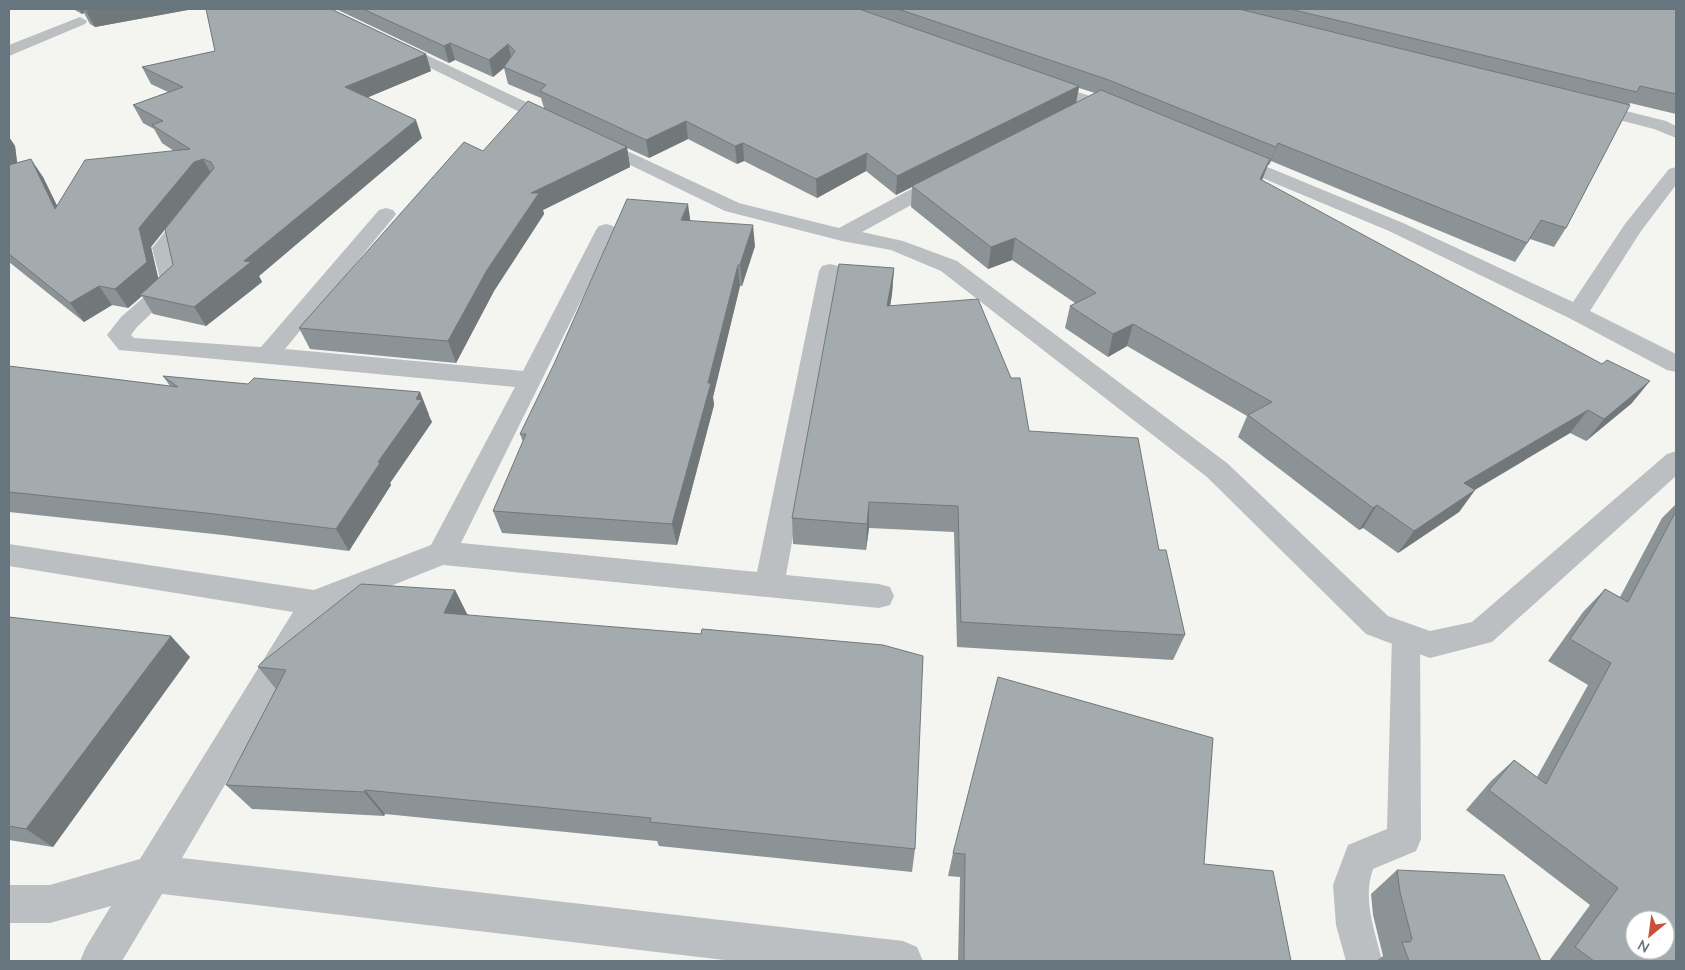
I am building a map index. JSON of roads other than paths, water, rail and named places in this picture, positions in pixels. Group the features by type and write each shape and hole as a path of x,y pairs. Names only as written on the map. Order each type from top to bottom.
{"street":[{"path":"66,13 80,21"},
{"path":"9,51 95,16"},
{"path":"376,36 732,207 842,235 896,245 949,266 1217,470 1377,625 1430,645 1481,633 1676,461"},
{"path":"1028,79 1096,102 1141,120"},
{"path":"1070,114 1096,102"},
{"path":"1574,103 1660,125 1676,134"},
{"path":"1214,151 1396,227 1577,313 1676,364"},
{"path":"842,235 960,171"},
{"path":"1577,313 1632,228 1676,173"},
{"path":"206,193 163,248 172,283 129,322 119,335 127,345 267,355 532,380"},
{"path":"267,355 386,214"},
{"path":"441,553 532,380 606,230"},
{"path":"769,585 830,271"},
{"path":"9,555 315,602 441,553 879,596"},
{"path":"100,961 154,874 315,602"},
{"path":"9,904 50,904 154,874 903,961"}],"lane":[{"path":"1364,961 1354,925 1350,885 1360,858 1404,838 1406,636"}]}
